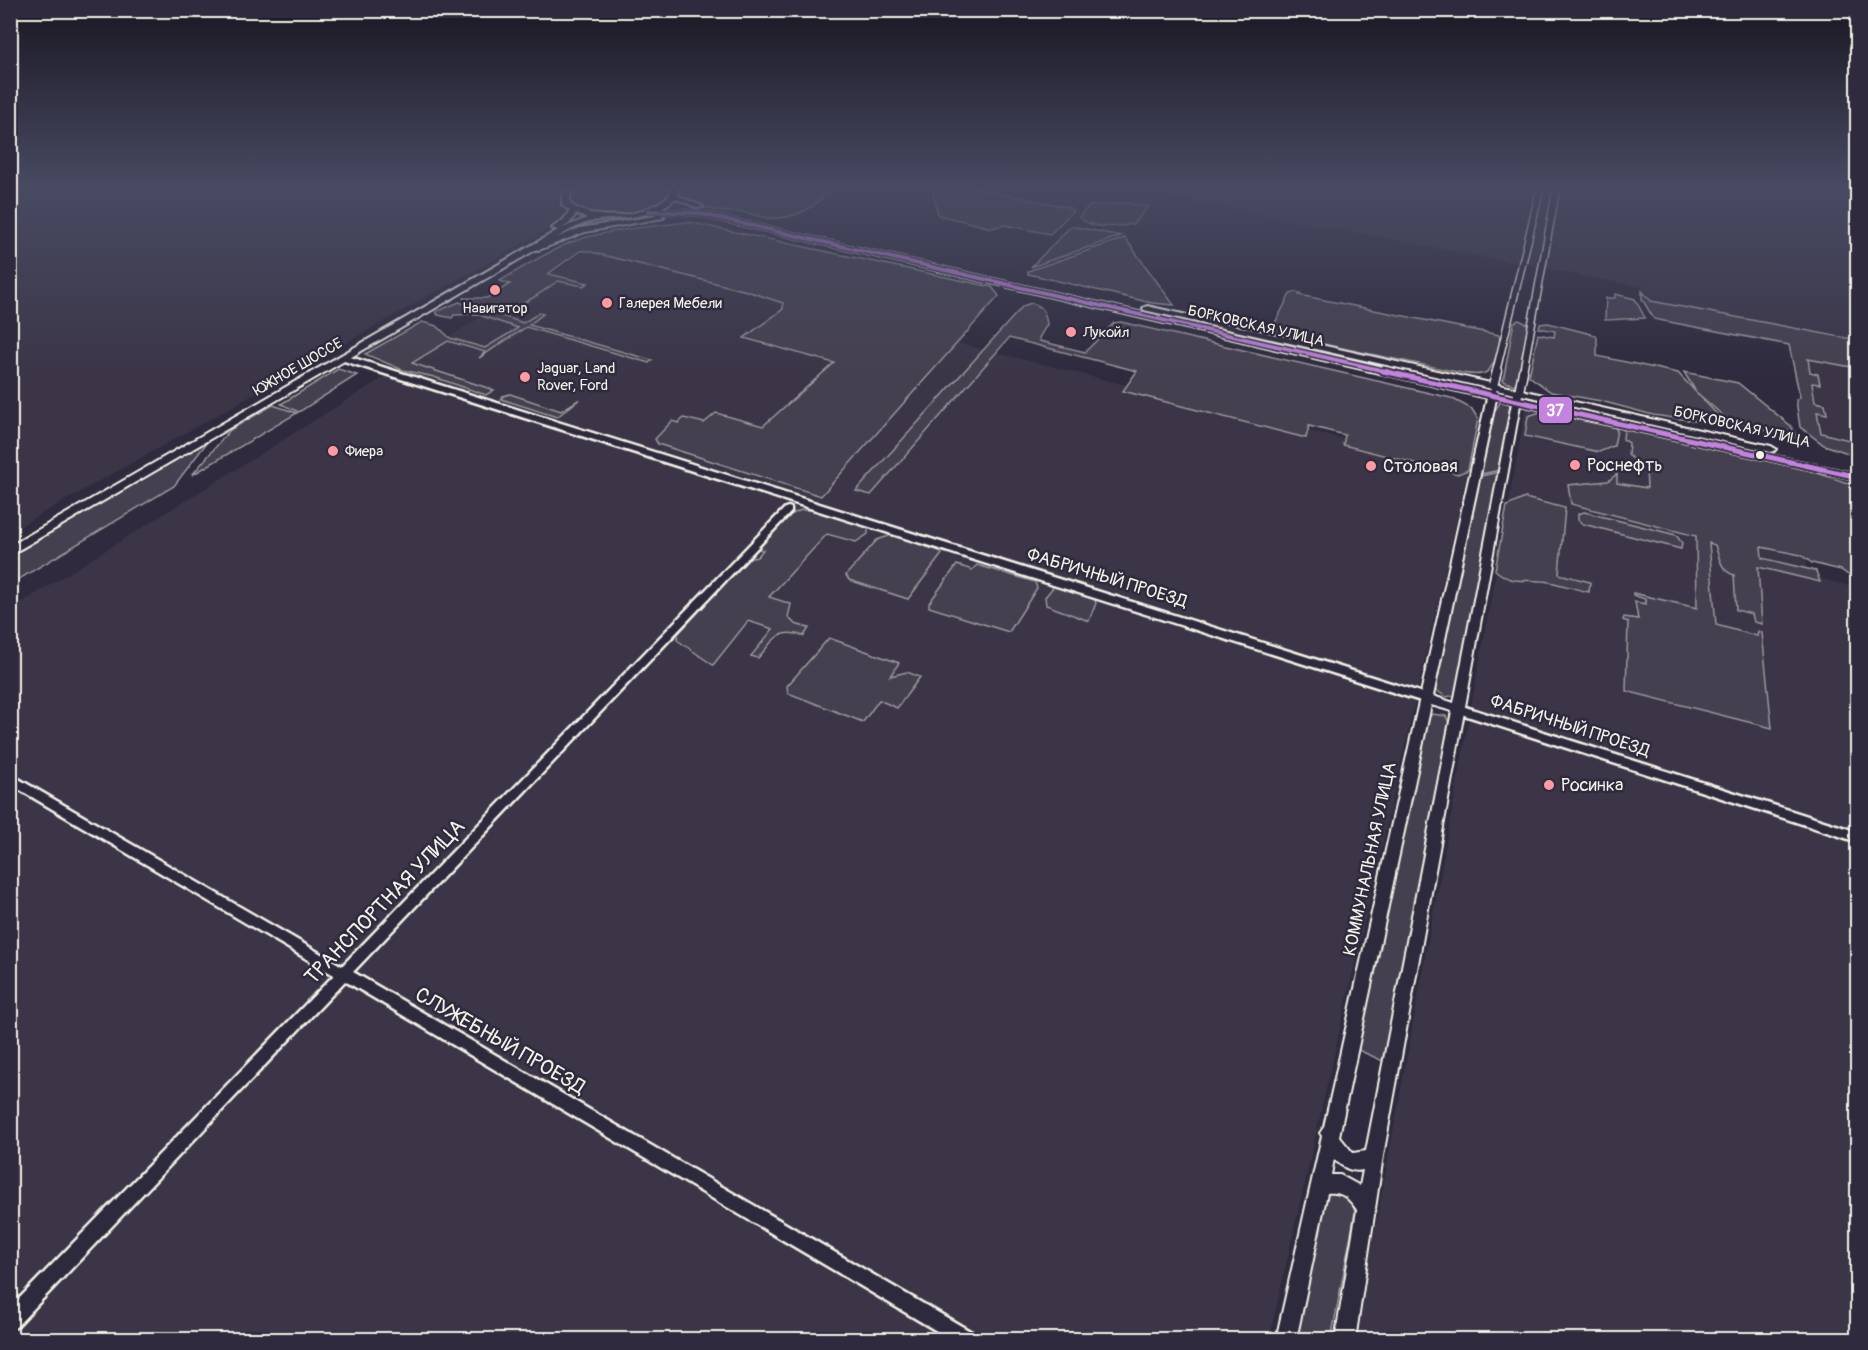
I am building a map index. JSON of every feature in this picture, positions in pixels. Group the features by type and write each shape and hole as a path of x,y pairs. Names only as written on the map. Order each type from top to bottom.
{"main road":[{"name":"ЮЖНОЕ ШОССЕ","path":"10,541 519,249"},
{"name":"ЮЖНОЕ ШОССЕ","path":"10,551 531,249"},
{"path":"526,252 534,249"},
{"name":"БОРКОВСКАЯ УЛИЦА","path":"862,249 1013,281"},
{"name":"БОРКОВСКАЯ УЛИЦА","path":"877,249 1857,477"},
{"name":"КОММУНАЛЬНАЯ УЛИЦА","path":"1286,1340 1329,1132 1492,391"},
{"name":"БОРКОВСКАЯ УЛИЦА","path":"1518,397 1857,468"},
{"path":"1345,1340 1374,1156 1518,397"},
{"name":"ФАБРИЧНЫЙ ПРОЕЗД","path":"1425,698 1459,709"},
{"path":"1329,1132 1335,1149 1350,1162 1365,1162 1374,1156"},
{"path":"1318,1188 1329,1182 1345,1185 1361,1200 1366,1210"}],"street":[{"path":"1492,391 1526,249"},
{"path":"1518,397 1545,249"},
{"name":"ФАБРИЧНЫЙ ПРОЕЗД","path":"344,357 1425,698"},
{"name":"ТРАНСПОРТНАЯ УЛИЦА","path":"10,1321 789,510"},
{"name":"ФАБРИЧНЫЙ ПРОЕЗД","path":"1459,709 1857,837"},
{"name":"СЛУЖЕБНЫЙ ПРОЕЗД","path":"10,778 969,1340"}],"shaded area":[{"path":"11,249 513,249 11,531"},
{"path":"556,249 814,249 992,287 999,296 821,496 658,444 655,439 672,421 678,423 684,418 704,423 716,413 763,426 834,363 744,338 783,309 783,303 747,291 587,251 580,251 548,274 588,283 583,286 558,281 524,303 503,309 478,305 463,298 487,298 510,284 500,281"},
{"path":"1049,249 1083,249 1031,267"},
{"path":"1093,249 1133,249 1174,305 1152,303 1028,274 1028,271"},
{"path":"1442,249 1857,249 1857,341 1652,301 1641,287"},
{"path":"587,251 1468,470 1269,1339 11,1340 11,609"},
{"path":"1642,291 1651,301 1857,340 1857,368 1808,359 1810,372 1818,374 1820,384 1812,383 1815,402 1825,404 1827,414 1817,412 1821,433 1857,442 1857,456 1824,445 1800,427 1796,400 1800,397 1789,345 1654,319 1642,299"},
{"path":"1300,293 1299,295 1499,335 1500,343 1495,360 1486,373 1470,374 1270,333 1290,294"},
{"path":"1615,294 1635,299 1645,318 1605,320 1606,298 1615,298"},
{"path":"459,302 523,323 539,313 543,314 529,325 652,360 649,363 526,327 479,358 485,352 448,341 412,363 494,390 486,395 434,377 403,370 365,354 422,322 437,326 450,338 485,348 518,328 476,314 454,315 452,318 438,315 436,312"},
{"path":"1031,303 1043,310 1047,324 1039,338 1040,341 1085,352 1114,323 1121,322 1451,398 1472,409 1478,419 1468,470 1458,474 1343,445 1345,435 1309,426 1306,438 1123,391 1137,371 1009,338 871,495 856,491 1023,306"},
{"path":"1519,320 1529,325 1518,379 1514,385 1503,381 1514,322"},
{"path":"1548,323 1595,335 1597,337 1597,356 1678,373 1728,426 1653,415 1601,401 1551,392 1529,376 1538,334 1554,337 1555,331 1539,328 1540,324"},
{"path":"1806,350 1857,360 1857,443 1819,434"},
{"path":"338,369 357,375 299,412 281,404"},
{"path":"1684,372 1738,383 1791,426 1797,437 1786,438 1777,432 1735,426 1696,392"},
{"path":"510,394 561,411 580,399 557,417 501,399"},
{"path":"1502,400 1509,402 1511,414 1500,470 1481,474 1495,410"},
{"path":"273,405 297,413 192,475 230,430"},
{"path":"1526,407 1799,470 1807,575 1857,588 1857,1339 1355,1340"},
{"path":"1540,412 1614,427 1617,430 1614,446 1599,452 1525,436 1528,416"},
{"path":"1624,428 1808,470 1857,486 1857,581 1841,570 1812,563 1801,555 1761,547 1762,558 1816,571 1820,582 1758,567 1762,624 1754,622 1752,614 1736,610 1734,575 1723,567 1715,545 1709,543 1716,625 1757,636 1758,631 1762,633 1772,728 1626,691 1628,622 1623,620 1624,617 1638,619 1635,602 1646,604 1645,599 1633,593 1697,608 1696,536 1571,504 1568,485 1608,481 1617,474 1617,483 1647,488 1646,469 1628,455 1629,443 1623,439"},
{"path":"208,441 174,486 11,584 11,556"},
{"path":"1499,472 1456,695 1446,697 1435,689 1481,476"},
{"path":"1525,498 1565,508 1559,574 1590,582 1589,592 1547,582 1512,580 1495,570 1507,506"},
{"path":"801,510 811,510 868,527 868,534 856,542 827,534 769,597 791,604 788,617 795,624 809,628 804,636 782,634 772,641 758,658 751,656 773,629 748,621 713,665 677,640 678,634 747,559 757,557 763,550 757,549 788,516"},
{"path":"1584,512 1676,535 1682,543 1681,549 1583,524 1578,520 1578,514"},
{"path":"892,535 938,550 942,554 908,599 849,580 846,575 877,540"},
{"path":"957,565 972,570 977,565 1035,582 1037,588 1009,632 929,607 929,603"},
{"path":"1054,586 1094,598 1096,603 1089,621 1046,605 1045,597"},
{"path":"829,638 899,663 890,676 907,672 920,677 897,708 879,700 863,722 788,693 787,686"},
{"path":"1432,714 1446,716 1450,725 1383,1061 1356,1049 1429,718"},
{"path":"1332,1191 1348,1198 1355,1213 1331,1339 1295,1340 1324,1198"}],"transit line":[{"name":"37","path":"853,249 1492,396 1858,477"}],"place":[{"name":"Навигатор","path":"495,290"},
{"name":"Галерея Мебели","path":"607,303"},
{"name":"Лукойл","path":"1071,332"},
{"name":"Jaguar, Land Rover, Ford","path":"525,377"},
{"name":"Фиера","path":"333,451"},
{"name":"Роснефть","path":"1575,465"},
{"name":"Столовая","path":"1371,466"},
{"name":"Росинка","path":"1549,785"}]}
